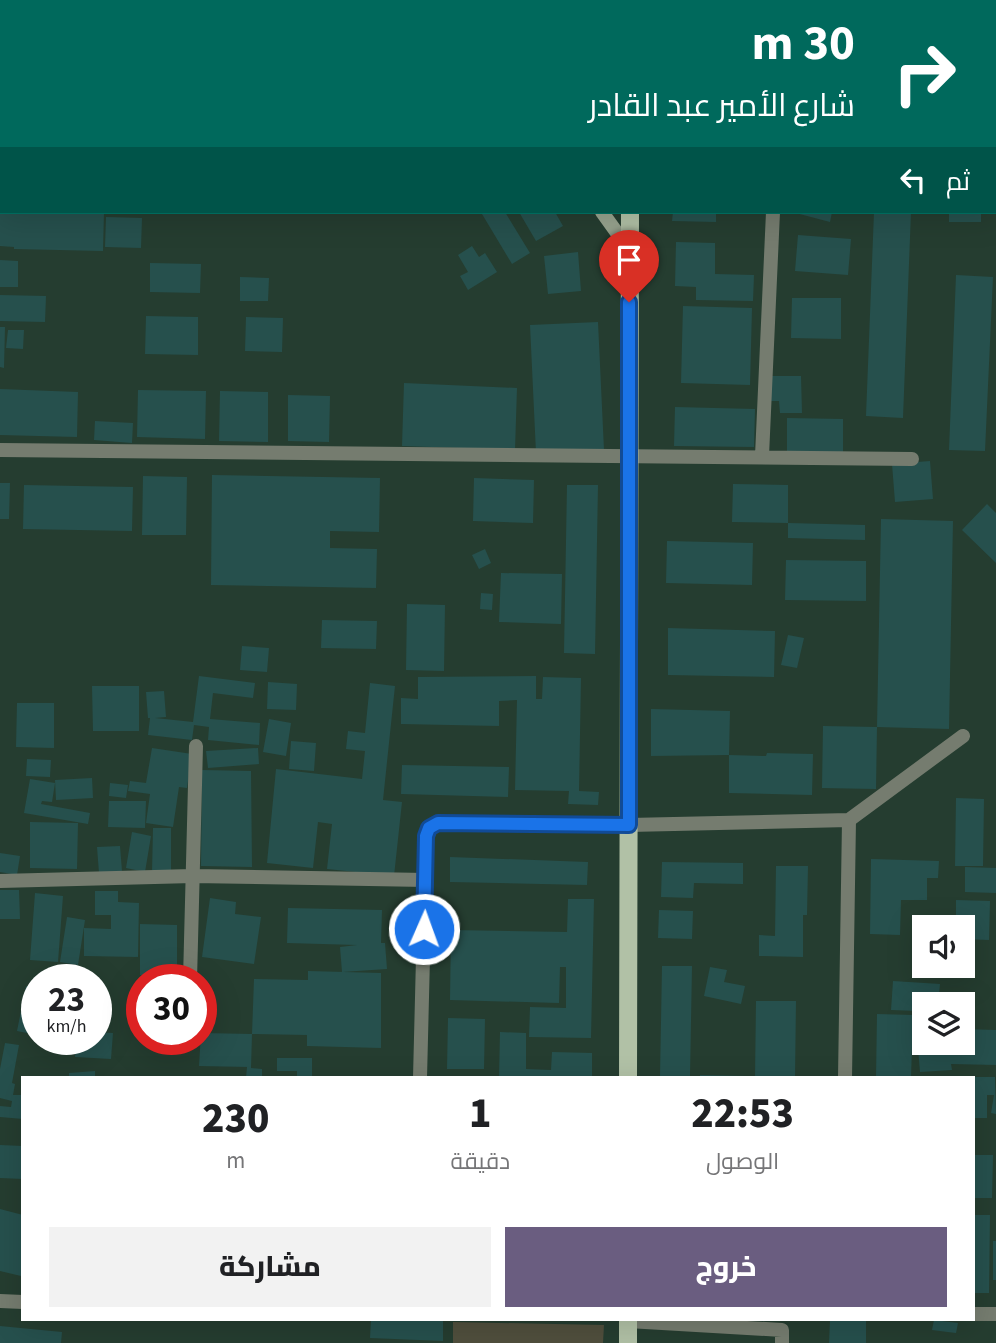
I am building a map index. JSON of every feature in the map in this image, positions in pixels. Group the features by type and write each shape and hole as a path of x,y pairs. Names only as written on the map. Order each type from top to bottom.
{"main road":[{"path":"603,214 630,251"},
{"path":"628,1076 630,214"},
{"path":"628,1321 628,1343"}],"street":[{"path":"762,456 773,214"},
{"path":"0,450 912,459"},
{"path":"421,1076 426,836 429,828 438,823 629,825 849,820 963,736"},
{"path":"190,964 196,746"},
{"path":"845,1076 849,820"},
{"path":"0,881 193,876 426,880"},
{"path":"0,1301 21,1302"},
{"path":"975,1314 996,1314"},
{"path":"643,1321 782,1330 782,1343"}],"shaded area":[{"path":"453,1322 604,1325 603,1343 453,1343"}],"building":[{"path":"0,214 104,214 103,251 14,249 0,246"},
{"path":"482,214 506,214 530,253 512,264"},
{"path":"520,214 556,214 563,226 536,241"},
{"path":"673,214 716,214 716,222 672,221"},
{"path":"800,214 832,214 830,222"},
{"path":"874,214 911,214 903,418 866,416"},
{"path":"949,214 981,214 981,222 949,222"},
{"path":"106,217 142,218 141,248 105,247"},
{"path":"798,235 851,239 848,275 795,271"},
{"path":"676,242 715,243 715,274 754,275 753,301 696,300 696,287 675,286"},
{"path":"472,246 479,257 485,253 497,272 468,290 460,276 468,272 458,255"},
{"path":"578,252 581,291 548,294 544,256"},
{"path":"0,260 18,261 18,287 0,287"},
{"path":"150,263 201,264 200,293 150,292"},
{"path":"956,275 993,277 985,451 949,450"},
{"path":"240,277 269,278 268,301 240,301"},
{"path":"0,295 46,296 45,322 0,321"},
{"path":"792,298 841,298 841,339 791,338"},
{"path":"683,306 752,308 750,385 681,383"},
{"path":"146,316 198,317 198,355 145,354"},
{"path":"246,317 283,318 282,352 245,351"},
{"path":"598,322 604,450 536,453 530,325"},
{"path":"0,327 5,327 4,368 0,367"},
{"path":"8,330 24,330 23,349 6,348"},
{"path":"767,376 801,376 802,413 780,413 779,401 767,401"},
{"path":"404,383 517,388 515,450 402,446"},
{"path":"0,389 78,392 77,437 0,435"},
{"path":"138,390 206,391 205,439 137,437"},
{"path":"220,391 268,392 268,442 219,441"},
{"path":"288,395 330,396 329,442 288,441"},
{"path":"675,407 755,409 754,447 674,446"},
{"path":"787,418 843,419 843,460 787,460"},
{"path":"95,421 133,423 132,443 94,440"},
{"path":"930,461 933,499 895,502 892,464"},
{"path":"212,475 380,478 379,532 330,531 330,548 377,549 376,588 211,585"},
{"path":"143,476 187,477 186,535 142,535"},
{"path":"474,478 534,480 533,523 473,521"},
{"path":"0,483 10,483 9,519 0,519"},
{"path":"733,484 788,485 788,523 732,522"},
{"path":"24,485 133,487 132,531 23,529"},
{"path":"567,485 598,485 595,654 564,653"},
{"path":"987,504 996,513 996,563 962,530"},
{"path":"881,519 953,521 949,729 877,727"},
{"path":"788,523 865,525 865,540 788,538"},
{"path":"667,541 753,543 752,585 666,583"},
{"path":"485,549 491,563 479,569 472,555"},
{"path":"786,560 866,561 866,601 785,600"},
{"path":"501,573 562,574 561,624 499,622"},
{"path":"481,593 493,594 492,610 480,609"},
{"path":"407,604 445,605 444,671 406,670"},
{"path":"322,620 377,621 376,649 321,648"},
{"path":"668,628 775,631 774,677 668,675"},
{"path":"788,635 804,638 797,668 781,665"},
{"path":"242,646 269,648 267,672 240,670"},
{"path":"199,676 255,683 253,698 213,693 210,719 260,723 259,745 208,740 209,727 194,725 192,740 148,735 150,718 146,692 164,691 166,717 155,718 193,722"},
{"path":"536,676 536,699 542,699 543,677 581,678 579,791 599,792 598,805 568,804 569,791 515,790 517,700 499,701 499,726 401,724 401,698 418,699 418,677"},
{"path":"268,682 297,684 296,710 267,709"},
{"path":"370,683 395,686 383,800 402,802 394,876 327,869 332,824 318,822 313,868 267,863 276,769 362,779 365,751 346,749 348,731 365,733"},
{"path":"92,686 139,686 139,731 93,731"},
{"path":"17,703 54,703 54,748 16,747"},
{"path":"651,709 730,711 729,755 651,756"},
{"path":"269,719 291,723 286,756 263,752"},
{"path":"823,726 877,727 876,789 822,788"},
{"path":"291,741 316,743 314,771 289,769"},
{"path":"152,748 192,754 187,788 179,787 173,827 146,823 150,794 128,791 130,781 146,783"},
{"path":"258,748 259,764 208,768 206,751"},
{"path":"767,753 813,754 812,795 729,793 729,755 766,756"},
{"path":"27,759 51,760 50,777 26,776"},
{"path":"402,765 509,767 508,797 401,794"},
{"path":"202,770 251,771 252,867 201,866"},
{"path":"92,778 93,798 56,800 55,780"},
{"path":"30,779 55,783 52,802 42,801 41,804 90,813 88,824 24,813"},
{"path":"110,783 128,785 126,798 109,796"},
{"path":"956,798 984,799 983,866 955,866"},
{"path":"109,801 146,801 145,828 108,827"},
{"path":"30,822 78,823 77,869 30,868"},
{"path":"153,828 171,828 171,873 152,873"},
{"path":"132,832 151,836 145,872 126,868"},
{"path":"120,846 122,871 99,873 97,847"},
{"path":"0,853 20,856 17,875 0,872"},
{"path":"450,857 588,862 587,885 450,882"},
{"path":"871,859 939,861 938,878 927,878 927,900 901,900 900,935 870,934"},
{"path":"662,862 743,863 743,884 694,883 693,898 661,897"},
{"path":"776,866 808,866 807,915 803,915 803,957 759,956 759,935 775,936"},
{"path":"965,867 996,868 996,893 965,892"},
{"path":"0,890 19,890 20,919 0,919"},
{"path":"95,891 118,891 118,902 139,903 138,957 84,956 84,928 111,929 111,915 95,915"},
{"path":"35,893 63,896 58,962 30,960"},
{"path":"210,898 236,902 235,914 261,917 254,964 202,957"},
{"path":"568,899 594,899 591,1038 529,1037 530,1007 566,1008 566,967 560,967 559,1003 450,1000 451,930 567,932"},
{"path":"956,900 990,901 989,940 975,939 975,915 956,915"},
{"path":"288,908 382,910 381,943 385,943 387,969 342,972 340,947 357,945 287,943"},
{"path":"659,910 693,911 692,939 658,938"},
{"path":"67,917 85,920 78,964 60,962"},
{"path":"140,924 177,925 177,964 140,964"},
{"path":"662,966 692,966 690,1076 660,1076"},
{"path":"710,967 727,970 724,982 745,986 741,1004 704,996"},
{"path":"308,971 381,973 381,1048 307,1046 307,1035 252,1034 254,979 308,980"},
{"path":"893,981 940,984 939,992 912,992 912,1011 891,1010"},
{"path":"756,1001 796,1001 795,1076 755,1076"},
{"path":"21,1011 21,1032 17,1031"},
{"path":"877,1014 912,1015 911,1076 876,1076"},
{"path":"448,1018 485,1019 484,1069 447,1069"},
{"path":"975,1029 996,1030 996,1065 951,1064 952,1070 920,1072 919,1055 975,1055"},
{"path":"500,1032 526,1033 526,1069 551,1070 552,1052 592,1053 592,1076 499,1076"},
{"path":"217,1033 252,1034 251,1068 262,1069 262,1076 246,1076 247,1067 199,1066 200,1055 217,1055"},
{"path":"5,1043 19,1045 12,1083 15,1084 13,1095 21,1095 21,1119 0,1117 0,1106 11,1107 12,1101 0,1098 0,1069"},
{"path":"75,1055 111,1055 111,1059"},
{"path":"277,1058 312,1058 312,1076 297,1076 297,1071 277,1071"},
{"path":"95,1071 95,1076 69,1076 69,1073"},
{"path":"975,1077 995,1077 996,1114 991,1113 994,1095 987,1095 987,1118 975,1118"},
{"path":"0,1145 21,1146 21,1179 0,1178"},
{"path":"975,1155 993,1155 992,1198 975,1198"},
{"path":"0,1209 21,1214 21,1276 0,1271"},
{"path":"975,1215 990,1215 989,1293 975,1293"},
{"path":"993,1241 996,1241 996,1280 993,1280"},
{"path":"371,1321 443,1321 443,1341 370,1338"},
{"path":"830,1321 866,1321 866,1343 829,1343"},
{"path":"934,1321 958,1323 956,1333 932,1330"},
{"path":"0,1326 62,1332 61,1343 0,1343"}],"route":[{"path":"424,929 426,836 429,828 438,823 629,825 629,302"}]}
